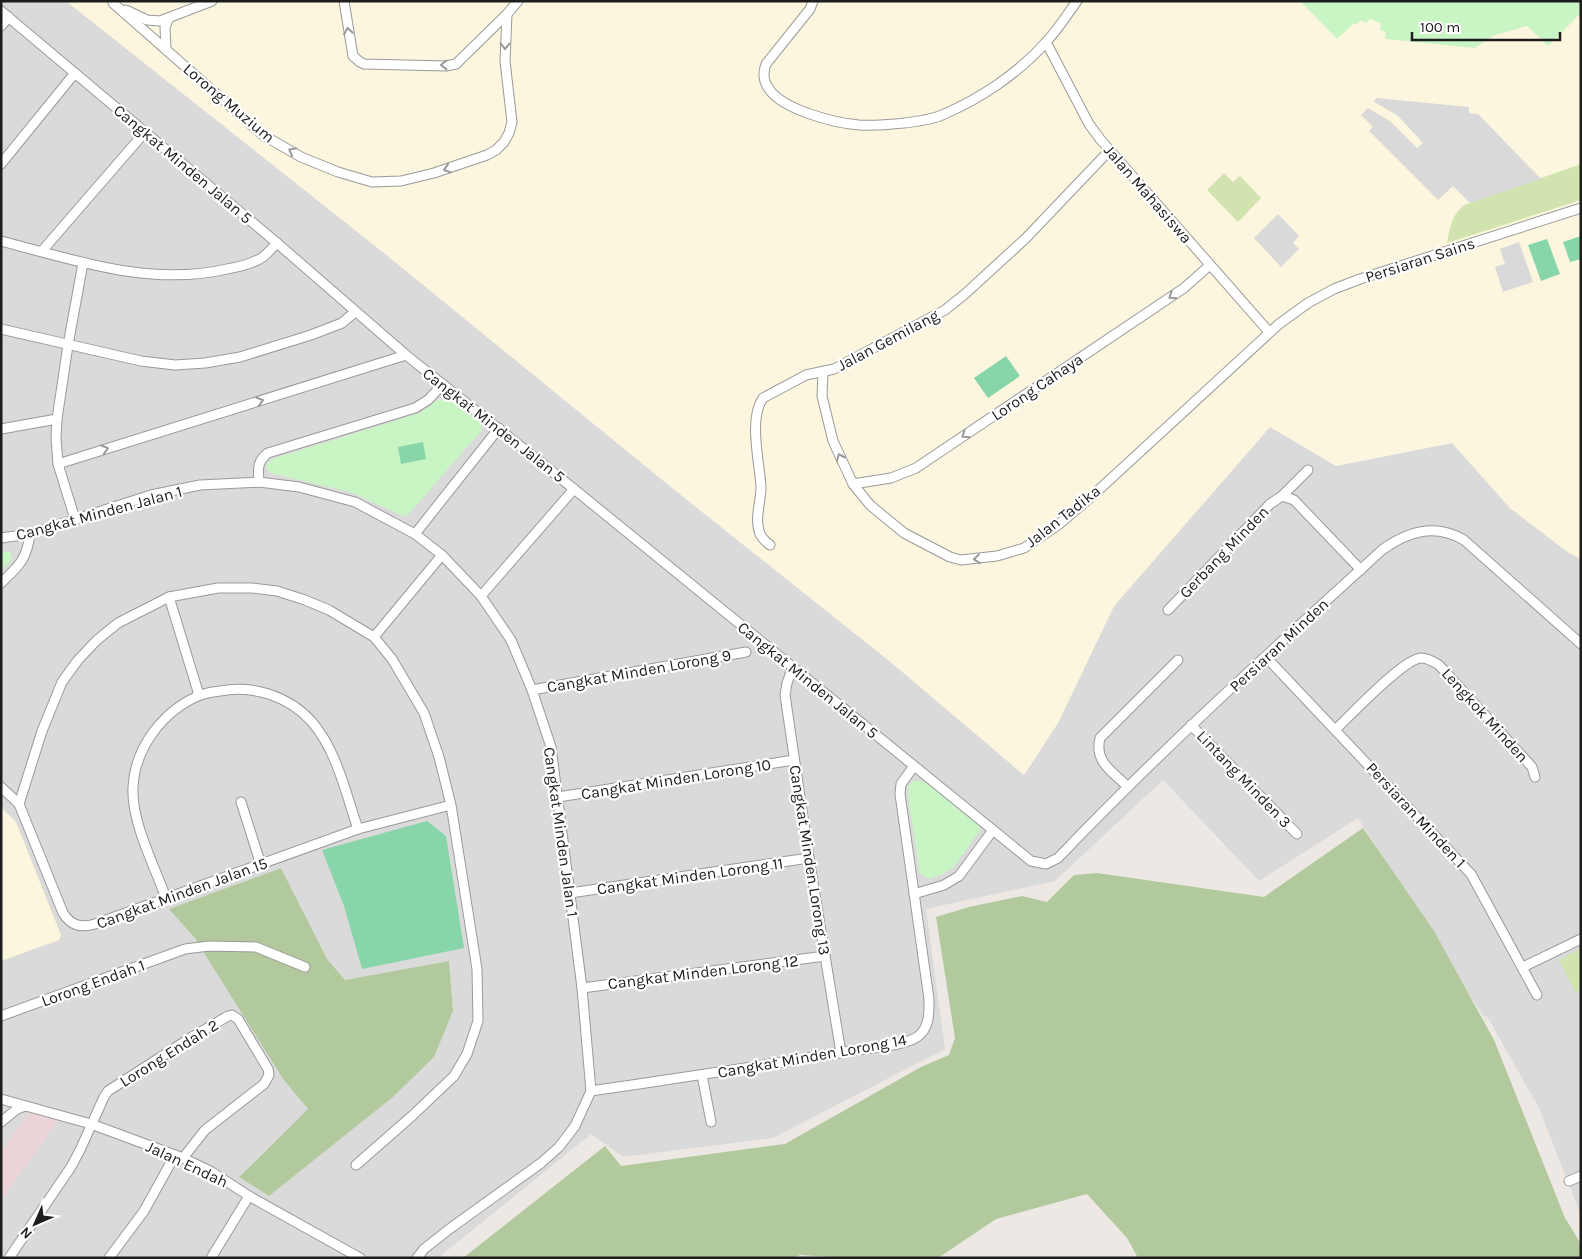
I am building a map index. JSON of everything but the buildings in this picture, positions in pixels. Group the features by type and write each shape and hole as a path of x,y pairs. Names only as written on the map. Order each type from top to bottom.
{"street":[{"path":"112,2 147,20 160,21 212,1"},
{"path":"344,1 353,56 360,62 364,64 451,66 460,61 518,1"},
{"path":"814,1 810,10 770,57 764,71 764,79 774,95 799,110 845,124 862,125 920,121 940,116 968,103 995,86 1022,65 1046,42 1077,1"},
{"name":"Lorong Muzium","path":"112,2 263,135 302,156 338,172 372,182 401,181 476,160 496,150 504,142 512,122 505,61 507,14"},
{"name":"Cangkat Minden Jalan 5","path":"1,11 277,243 406,355 499,428 992,830"},
{"path":"1,26 9,17"},
{"path":"166,50 165,26 169,18"},
{"name":"Jalan Mahasiswa","path":"1046,42 1090,124 1109,151 1269,332"},
{"path":"1,164 75,74"},
{"path":"42,251 145,132"},
{"name":"Jalan Gemilang","path":"770,545 762,538 759,531 758,511 761,486 755,449 759,405 763,398 806,375 834,369 945,310 1026,238 1109,151"},
{"name":"Persiaran Sains","path":"1269,332 1308,303 1334,289 1581,208"},
{"path":"1,241 83,264 167,276 212,273 235,268 264,257 277,243"},
{"path":"75,519 58,464 56,438 68,345 83,264"},
{"name":"Lorong Cahaya","path":"853,484 900,476 916,468 1184,288 1210,265"},
{"path":"1,329 141,361 174,365 205,363 240,357 311,335 342,323 356,312"},
{"name":"Jalan Tadika","path":"823,372 822,396 826,417 833,441 853,484 870,505 904,533 950,557 960,560 973,559 997,556 1024,548 1058,525 1091,498 1269,332"},
{"path":"58,464 406,355"},
{"path":"259,482 258,464 263,456 268,453 415,408 428,400 443,384"},
{"path":"1,429 57,419"},
{"path":"415,534 499,428"},
{"name":"Gerbang Minden","path":"1168,610 1270,504 1282,496 1308,470"},
{"name":"Cangkat Minden Jalan 1","path":"1,538 30,534 151,495 200,485 259,482 298,487 355,502 415,534 442,554 482,596 510,640 532,690 550,747 582,988 591,1091 575,1126 559,1147 448,1230 424,1249 416,1258"},
{"path":"482,596 574,489"},
{"name":"Gerbang Minden","path":"1282,496 1294,500 1361,570"},
{"name":"Persiaran Minden","path":"992,830 1031,861 1041,864 1050,863 1058,858 1127,786 1301,623 1392,543 1412,534 1444,531 1454,534 1476,550 1581,644"},
{"path":"1,583 23,561 29,546 30,534"},
{"path":"374,637 442,554"},
{"path":"1,787 19,804 42,731 62,682 78,660 97,640 118,623 169,598 218,588 252,588 277,591 329,610 374,637 392,659 424,713 439,757 451,805 477,969 478,1021 467,1054 454,1076 356,1165"},
{"path":"169,598 199,695"},
{"name":"Cangkat Minden Lorong 9","path":"532,690 746,652"},
{"name":"Persiaran Minden 1","path":"1266,657 1471,874 1537,995"},
{"name":"Lengkok Minden","path":"1336,730 1398,670 1414,660 1422,658 1431,660 1439,665 1532,767 1535,777"},
{"path":"1127,786 1101,760 1098,751 1100,738 1178,660"},
{"name":"Cangkat Minden Lorong 13","path":"793,667 785,695 841,1053"},
{"path":"166,898 135,817 133,788 135,768 148,740 160,724 199,695 224,690 256,690 287,701 300,711 312,722 331,753 358,829"},
{"name":"Lintang Minden 3","path":"1191,725 1298,834"},
{"name":"Cangkat Minden Lorong 10","path":"558,797 794,760"},
{"name":"Cangkat Minden Lorong 14","path":"591,1091 905,1042 915,1038 925,1028 928,1021 929,999 900,794 901,784 914,766"},
{"path":"241,802 261,865"},
{"name":"Cangkat Minden Jalan 15","path":"19,804 63,913 76,926 89,926 358,829 451,805"},
{"path":"914,894 944,885 959,876 992,830"},
{"name":"Cangkat Minden Lorong 11","path":"570,893 809,858"},
{"path":"1523,967 1581,939"},
{"name":"Lorong Endah 1","path":"1,1016 186,949 209,946 256,947 305,967"},
{"name":"Cangkat Minden Lorong 12","path":"582,988 825,956"},
{"name":"Lorong Endah 2","path":"9,1258 71,1167 108,1091 192,1037 232,1015 238,1019 268,1069 269,1076 264,1084 205,1130 179,1157"},
{"path":"702,1075 711,1122"},
{"path":"1,1100 4,1111 2,1121"},
{"name":"Jalan Endah","path":"1,1100 91,1124 179,1157 212,1172 249,1196 360,1258"},
{"path":"2,1121 16,1109 25,1106"},
{"path":"109,1258 144,1211 179,1157"},
{"path":"1569,1180 1581,1176"},
{"path":"211,1258 249,1196"}],"shaded area":[{"path":"1,1 66,1 389,257 671,487 893,664 1024,775 1058,723 1114,606 1270,427 1336,466 1452,443 1510,508 1569,553 1581,559 1581,1216 1539,1108 1487,1016 1484,1017 1358,818 1259,881 1163,780 1055,881 926,909 945,1049 773,1138 623,1157 591,1134 438,1258 1,1258","holes":["281,868 327,959 345,980 449,961 453,1011 434,1057 393,1097 269,1196 239,1176 308,1109 283,1079 194,937 170,909"]},
{"path":"66,1 1581,1 1581,559 1569,553 1510,508 1452,443 1336,466 1270,427 1114,606 1058,723 1024,775 893,664 671,487 389,257"},
{"path":"1376,98 1469,107 1469,113 1478,114 1541,179 1470,203 1453,186 1438,200 1369,131 1373,127 1361,115 1368,108 1391,122 1417,148 1423,143 1397,115 1374,102"},
{"path":"1278,214 1299,236 1293,243 1299,249 1281,267 1254,238"},
{"path":"1519,242 1533,282 1503,292 1495,267 1505,264 1500,249"},
{"path":"1,807 16,822 61,935 59,940 1,961"},
{"path":"32,1109 62,1115 1,1200 1,1151"}],"green space":[{"path":"1300,1 1581,1 1581,13 1548,46 1527,26 1492,36 1475,48 1385,39 1386,32 1380,30 1381,23 1370,19 1366,23 1361,20 1356,25 1354,23 1337,39"},
{"path":"1581,164 1581,200 1447,243 1454,218 1464,205"},
{"path":"1224,173 1233,182 1240,176 1261,198 1238,222 1207,190"},
{"path":"1581,236 1581,259 1570,262 1563,242"},
{"path":"1547,239 1560,274 1541,281 1528,245"},
{"path":"1006,356 1020,376 988,398 974,378"},
{"path":"451,398 481,421 482,430 407,516 350,492 270,473 267,470 266,465 272,459 420,413 439,399"},
{"path":"423,442 426,459 401,464 398,447"},
{"path":"10,551 12,559 1,570 1,552"},
{"path":"916,780 925,782 979,826 980,830 954,867 943,874 928,879 920,873 908,797 908,786"},
{"path":"427,821 446,836 464,948 362,969 344,906 322,850"},
{"path":"1363,828 1434,931 1494,1040 1565,1218 1581,1244 1581,1258 1138,1258 1127,1238 1087,1194 996,1219 938,1258 848,1258 800,1255 794,1258 463,1258 605,1146 621,1166 785,1144 921,1067 949,1055 955,1038 936,917 969,907 1022,896 1047,902 1074,875 1097,873 1264,897"},
{"path":"281,868 327,959 345,980 449,961 453,1011 434,1057 393,1097 269,1196 239,1177 308,1109 283,1079 194,937 169,909"},
{"path":"1578,950 1581,957 1581,990 1575,992 1559,960"}]}
